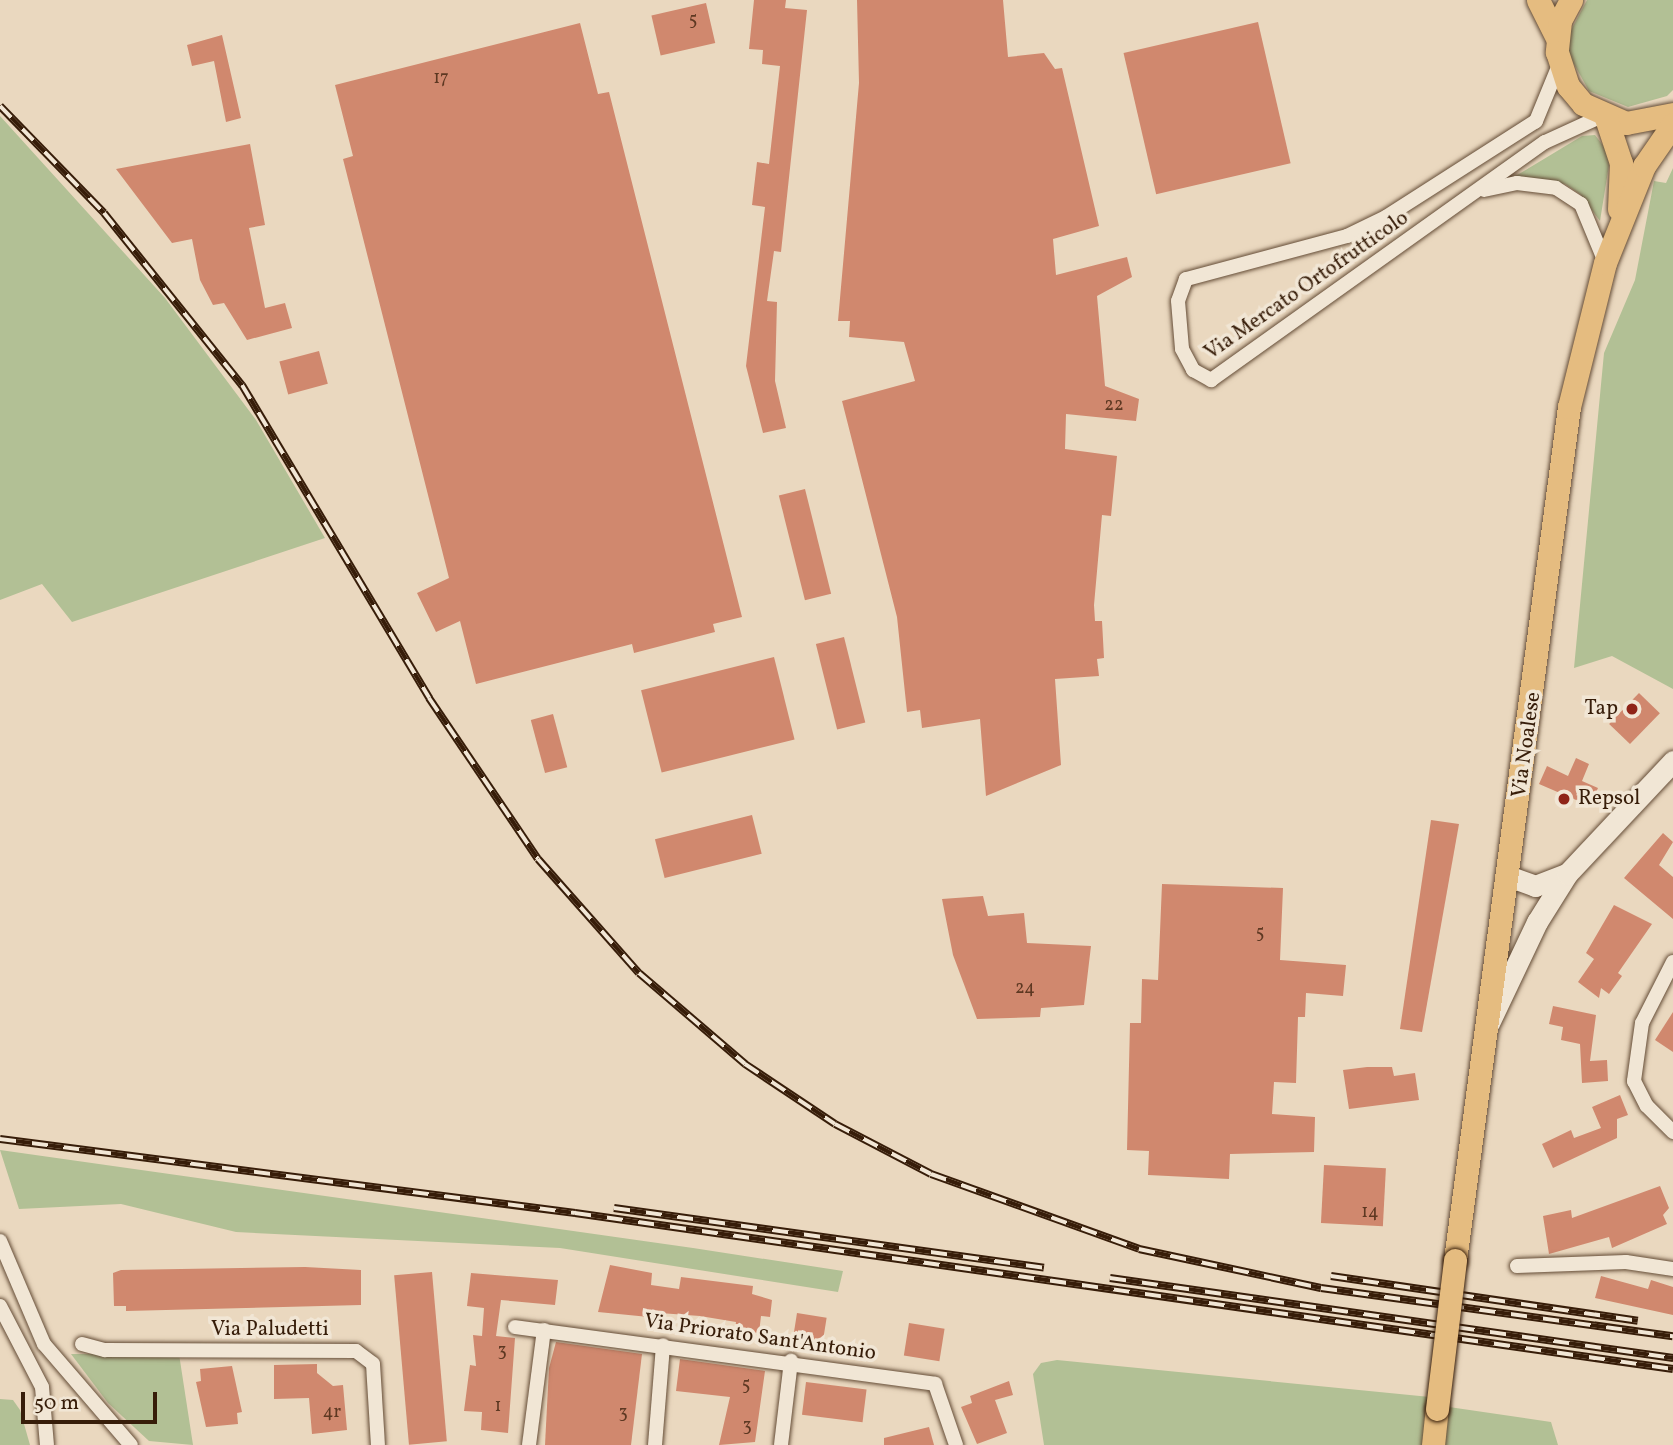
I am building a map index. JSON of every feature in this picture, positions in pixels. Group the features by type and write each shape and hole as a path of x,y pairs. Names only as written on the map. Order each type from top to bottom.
{"main road":[{"path":"1538,0 1557,38 1559,65 1568,86 1604,117 1647,123 1673,114"},
{"path":"1557,38 1571,0"},
{"name":"Via Noalese","path":"1604,117 1621,163 1616,233"},
{"name":"Via Noalese","path":"1433,1445 1569,407 1605,263 1616,233 1644,166 1673,124"},
{"path":"1489,1023 1537,922 1567,874 1673,761"},
{"path":"1508,876 1535,886 1567,874"}],"street":[{"name":"Via Mercato Ortofrutticolo","path":"1559,65 1536,121 1385,217 1347,236 1186,279 1178,301 1182,349 1194,370 1211,380 1545,142 1604,117"},
{"name":"Via Mercato Ortofrutticolo","path":"1476,192 1517,183 1556,188 1581,204 1605,263"},
{"path":"1673,962 1642,1023 1634,1080 1647,1106 1673,1132"},
{"path":"0,1241 44,1344 131,1445"},
{"path":"1517,1266 1638,1262 1673,1269"},
{"path":"0,1306 42,1387 47,1445"},
{"name":"Via Priorato Sant'Antonio","path":"515,1327 790,1361 935,1384 956,1445"},
{"path":"529,1445 544,1330"},
{"name":"Via Paludetti","path":"82,1343 105,1350 356,1351 373,1364 378,1445"},
{"path":"655,1445 663,1345"},
{"path":"780,1445 790,1361"}],"green space":[{"path":"1587,0 1673,0 1673,90 1667,96 1628,107 1589,91 1569,55 1569,34"},
{"path":"0,116 165,298 256,420 325,538 72,622 42,584 0,600"},
{"path":"1595,135 1608,152 1609,165 1600,221 1580,194 1565,184 1514,177 1582,136"},
{"path":"1673,168 1673,689 1612,656 1574,668 1604,353 1635,280 1654,181 1666,183"},
{"path":"0,1150 843,1271 838,1292 560,1248 236,1232 121,1204 19,1209"},
{"path":"71,1354 179,1354 193,1445 149,1441 108,1403"},
{"path":"1057,1360 1430,1397 1424,1445 1044,1445 1033,1374 1041,1363"},
{"path":"0,1399 13,1400 20,1410 30,1445 0,1445"},
{"path":"1449,1407 1551,1422 1558,1445 1444,1445"}],"building":[{"path":"754,0 786,0 785,8 807,10 781,252 774,251 767,301 777,302 775,381 786,428 763,433 746,366 765,207 752,205 757,162 769,164 780,66 762,64 763,50 749,49"},
{"path":"857,0 1003,0 1008,57 1044,53 1055,69 1062,68 1099,226 1053,239 1056,275 1127,257 1132,277 1097,296 1105,386 1139,399 1136,421 1066,414 1065,449 1117,456 1111,516 1102,515 1094,605 1095,621 1102,621 1104,658 1097,659 1099,676 1055,679 1061,765 986,796 980,719 922,728 920,710 907,712 897,617 842,401 915,381 904,342 849,337 850,321 838,321 859,83"},
{"path":"706,3 715,43 661,56 651,16"},
{"path":"1258,22 1291,163 1156,194 1124,53"},
{"path":"580,23 598,94 609,92 742,617 713,624 715,632 634,653 632,644 476,684 460,621 436,632 417,593 449,578 343,159 353,156 335,85"},
{"path":"222,35 241,118 226,122 214,61 192,66 187,45"},
{"path":"250,144 265,225 249,228 265,308 285,303 292,328 247,340 224,303 213,305 200,280 192,239 172,243 116,169"},
{"path":"319,351 328,384 288,394 279,362"},
{"path":"805,489 831,594 805,600 779,496"},
{"path":"844,637 865,722 837,729 816,644"},
{"path":"774,657 795,739 662,773 641,690"},
{"path":"1639,693 1660,713 1630,744 1609,724"},
{"path":"553,714 567,767 545,773 531,720"},
{"path":"1576,758 1589,764 1582,781 1598,788 1590,806 1539,784 1547,766 1568,776"},
{"path":"752,815 762,854 665,878 655,839"},
{"path":"1431,820 1459,824 1422,1032 1400,1029"},
{"path":"1663,833 1673,842 1659,865 1673,877 1673,919 1624,878"},
{"path":"1162,884 1283,888 1280,960 1346,965 1343,996 1306,993 1305,1017 1298,1017 1296,1083 1274,1082 1272,1114 1315,1117 1314,1152 1230,1154 1229,1179 1148,1175 1149,1151 1127,1150 1130,1023 1141,1023 1142,979 1158,980"},
{"path":"983,896 988,916 1024,913 1027,943 1091,946 1084,1005 1041,1008 1040,1017 977,1019 953,955 942,899"},
{"path":"1614,905 1652,924 1618,973 1622,976 1609,994 1601,988 1599,998 1578,982 1594,959 1586,953"},
{"path":"1553,1006 1596,1015 1590,1061 1607,1060 1608,1081 1582,1083 1580,1044 1561,1040 1563,1027 1549,1024"},
{"path":"1673,1012 1673,1052 1655,1040"},
{"path":"1392,1067 1394,1076 1415,1073 1419,1100 1349,1109 1343,1070"},
{"path":"1620,1095 1628,1115 1617,1119 1617,1138 1553,1168 1542,1144 1571,1130 1574,1138 1601,1128 1592,1107"},
{"path":"1324,1165 1386,1168 1383,1226 1321,1223"},
{"path":"1660,1186 1669,1208 1663,1215 1667,1224 1612,1248 1609,1237 1549,1254 1543,1216 1571,1210 1572,1218"},
{"path":"610,1265 652,1273 651,1285 679,1289 681,1277 753,1286 752,1294 772,1300 770,1317 761,1316 759,1333 735,1330 736,1322 700,1316 660,1313 659,1318 598,1312"},
{"path":"305,1267 361,1270 361,1305 126,1311 126,1306 114,1306 113,1273 121,1270"},
{"path":"432,1272 447,1441 409,1445 394,1275"},
{"path":"471,1273 558,1280 555,1305 501,1300 496,1336 515,1338 508,1433 481,1430 482,1412 464,1411 470,1365 476,1366 473,1335 482,1336 484,1308 467,1306"},
{"path":"1601,1276 1648,1289 1651,1280 1673,1287 1673,1315 1595,1298"},
{"path":"797,1313 827,1318 823,1343 793,1339"},
{"path":"909,1323 945,1329 939,1361 904,1356"},
{"path":"556,1342 642,1354 631,1445 545,1445 549,1368"},
{"path":"680,1359 765,1371 755,1442 719,1445 730,1397 676,1391"},
{"path":"317,1364 317,1373 333,1386 343,1385 347,1430 312,1434 309,1398 274,1399 274,1365"},
{"path":"232,1366 242,1412 237,1413 238,1424 206,1427 196,1382 201,1381 200,1369"},
{"path":"1009,1381 1013,1395 995,1400 1007,1433 977,1444 961,1407 972,1403 970,1396"},
{"path":"806,1382 867,1389 863,1422 802,1415"},
{"path":"929,1427 934,1445 884,1445 884,1438"}],"railway":[{"path":"0,106 104,213 242,385 429,698 538,859 639,973 745,1064 835,1124 931,1174 1139,1249 1321,1288 1673,1336"},
{"path":"0,1139 575,1213 1673,1369"},
{"path":"614,1208 1044,1268"},
{"path":"1331,1276 1638,1321"},
{"path":"1110,1278 1673,1358"}],"place":[{"name":"Tap","path":"1632,709"},
{"name":"Repsol","path":"1564,799"}]}
